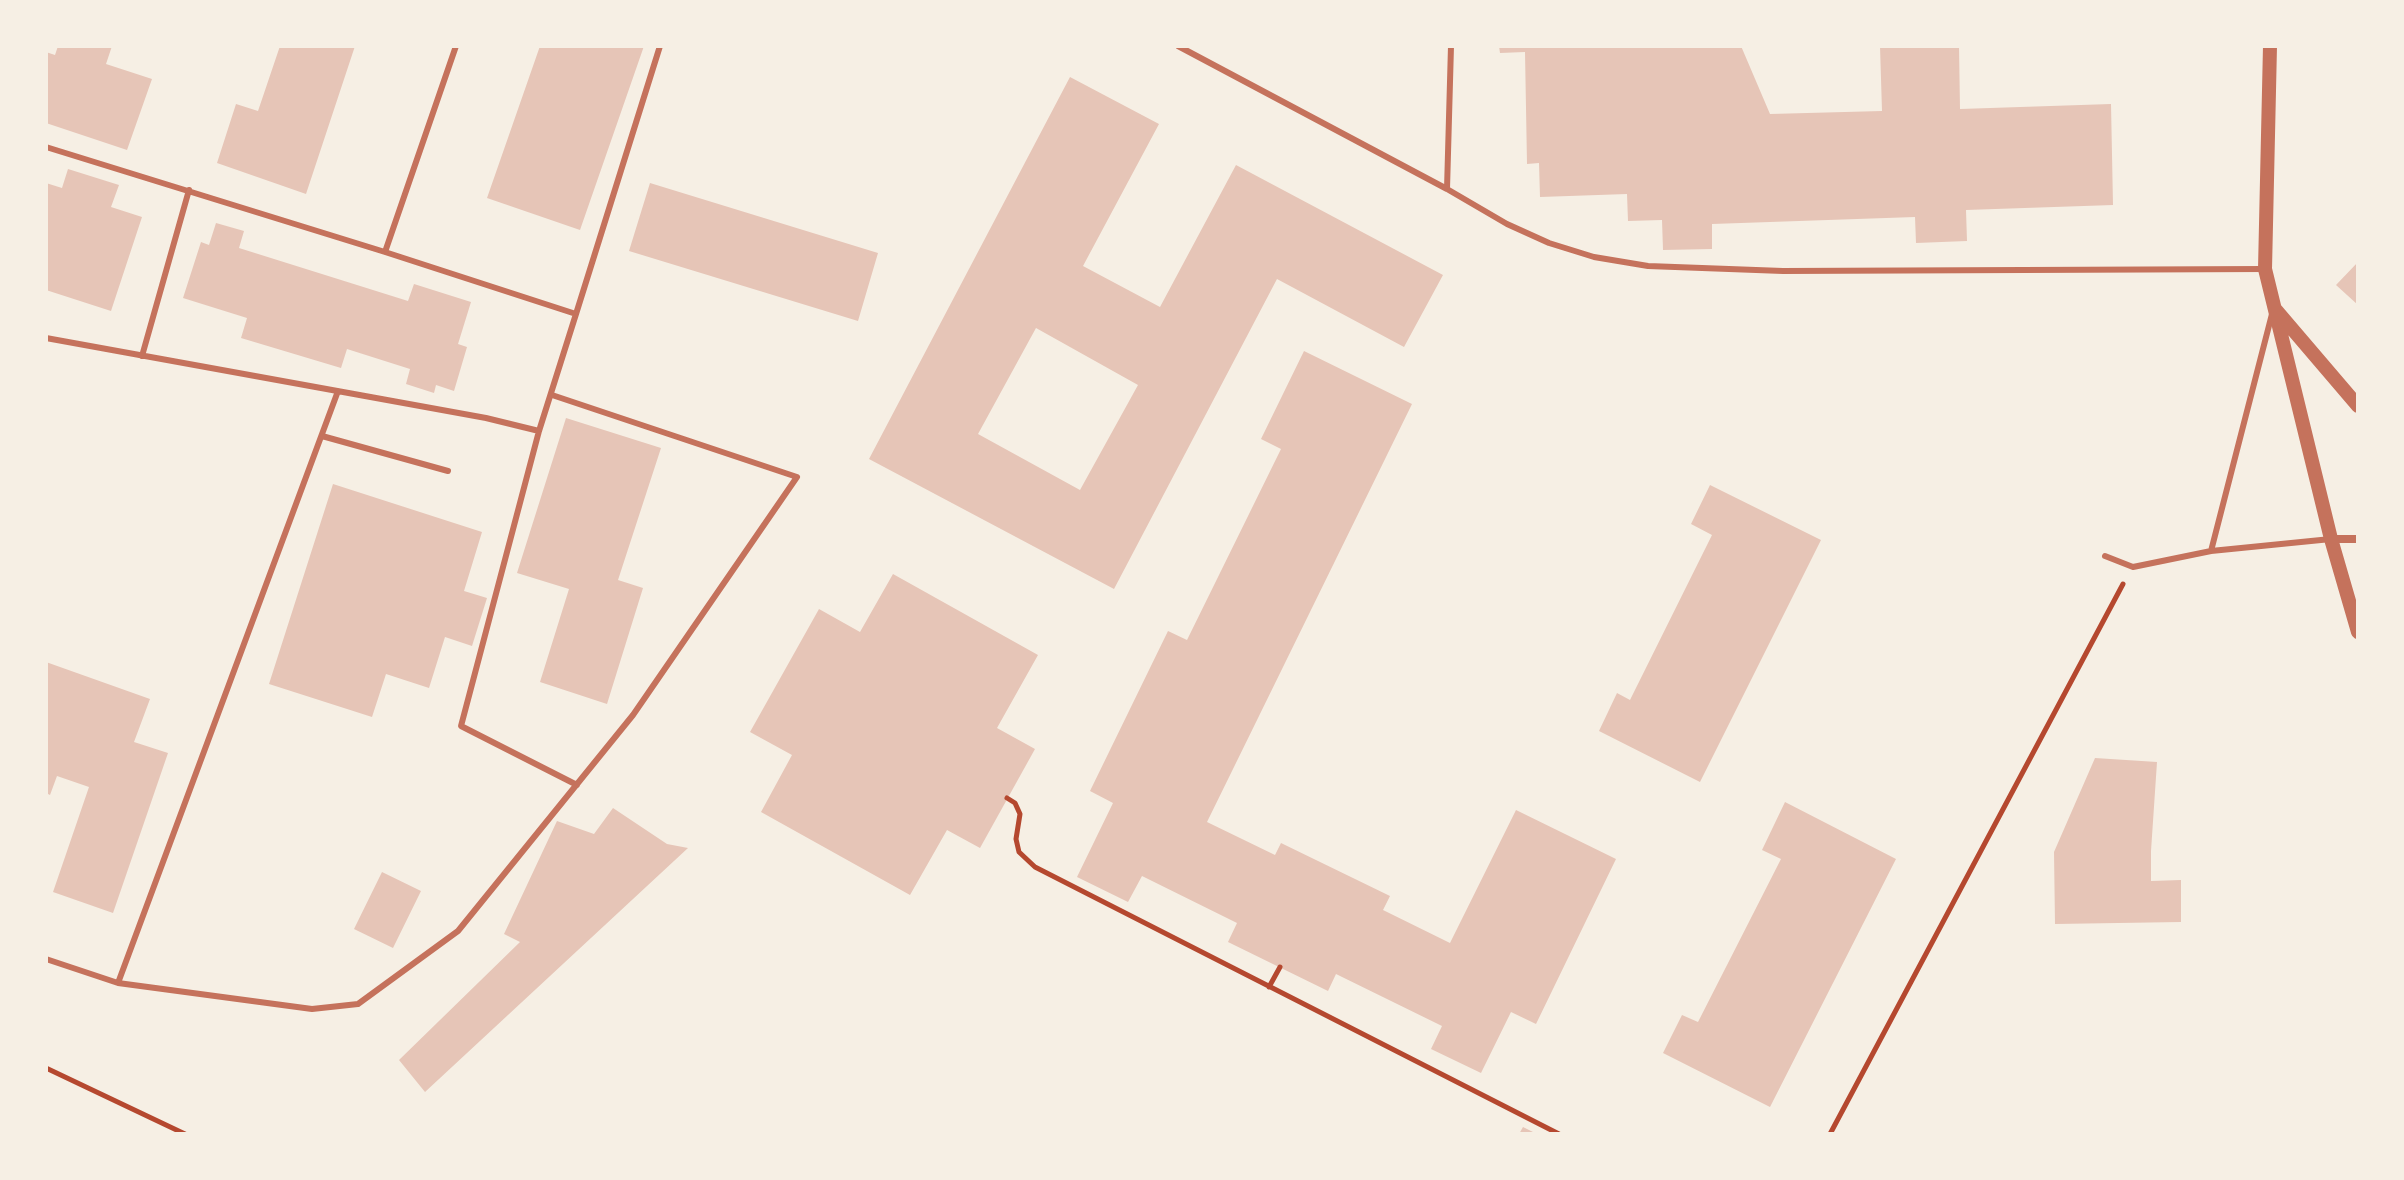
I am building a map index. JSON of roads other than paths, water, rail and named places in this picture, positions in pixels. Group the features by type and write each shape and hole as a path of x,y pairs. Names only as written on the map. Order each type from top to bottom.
{"street":[{"path":"2270,46 2265,269 2331,539 2358,632"},
{"path":"2273,306 2358,406"},
{"path":"2331,539 2358,539"}],"lane":[{"path":"385,252 456,46"},
{"path":"577,785 461,726 539,431 660,46"},
{"path":"1178,46 1507,224 1549,243 1594,257 1648,266 1783,271 2265,269"},
{"path":"1447,189 1451,46"},
{"path":"46,147 576,314"},
{"path":"142,356 189,190"},
{"path":"2211,551 2273,306"},
{"path":"46,338 486,418 539,431"},
{"path":"118,983 338,391"},
{"path":"46,959 118,983 312,1009 358,1004 458,931 633,715 797,477 552,395"},
{"path":"322,436 448,471"},
{"path":"2105,556 2133,567 2211,551 2331,539"}]}
